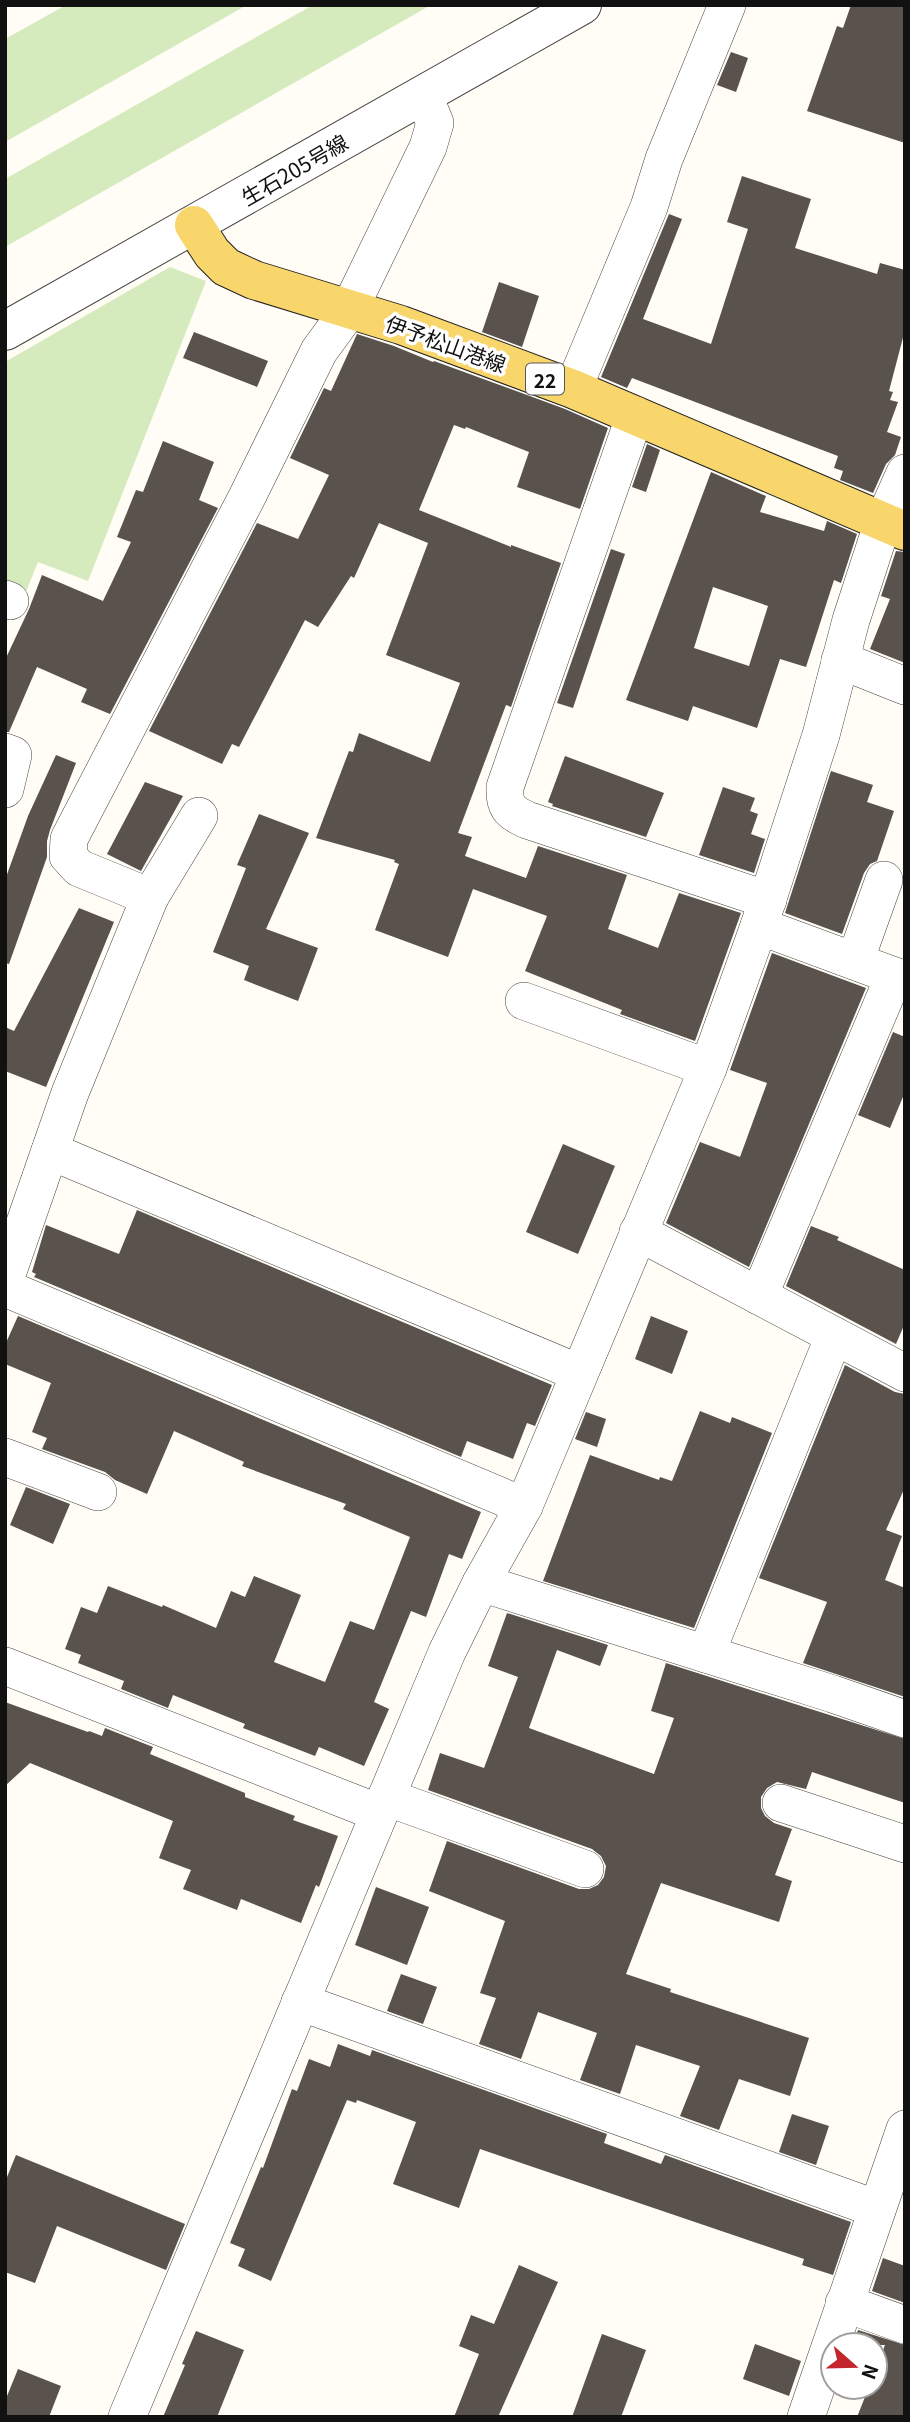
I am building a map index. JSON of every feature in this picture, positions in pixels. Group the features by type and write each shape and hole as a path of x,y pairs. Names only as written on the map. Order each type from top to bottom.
{"main road":[{"name":"伊予松山港線","path":"194,226 212,254 226,267 254,280 401,325 573,389 894,527"}],"street":[{"name":"生石205号線","path":"5,331 582,5"},
{"path":"573,389 649,207 664,159 727,5"},
{"path":"150,897 79,868 68,856 69,839 247,497 319,351 349,310 428,146 435,123 424,96"},
{"path":"635,415 505,787 505,802 511,813 763,913 855,961 899,978 759,1296"},
{"path":"127,2417 447,1652 481,1583 524,1506 708,1068 763,913 821,735 840,660 894,527 905,473"},
{"path":"840,660 905,686"},
{"path":"5,752 13,755 5,789"},
{"path":"5,1280 70,1093 150,897 199,816"},
{"path":"855,961 884,880"},
{"path":"524,1001 708,1068"},
{"path":"50,1151 579,1373"},
{"path":"638,1232 834,1336 902,1366"},
{"path":"5,1288 524,1506"},
{"path":"706,1654 834,1336"},
{"path":"5,1457 97,1492"},
{"path":"481,1583 905,1719"},
{"path":"5,1666 383,1805 584,1869"},
{"path":"780,1803 905,1844"},
{"path":"300,2002 877,2209"},
{"path":"806,2417 905,2129"},
{"path":"844,2304 905,2325"}],"green space":[{"path":"66,5 247,5 5,142 5,39"},
{"path":"313,5 431,5 5,247 5,179"},
{"path":"170,267 206,281 88,581 38,562 25,594 5,586 5,362"}],"building":[{"path":"851,5 905,5 905,143 807,111 837,26 843,28"},
{"path":"731,52 748,58 736,92 717,85"},
{"path":"742,176 811,199 795,248 877,274 880,263 905,270 905,330 889,391 893,392 890,400 898,402 887,432 901,437 895,455 886,464 873,493 840,480 843,471 834,468 838,456 632,378 627,388 601,377 669,214 682,219 643,319 711,344 748,229 727,222"},
{"path":"499,282 539,296 522,347 482,332"},
{"path":"194,332 268,361 257,387 183,358"},
{"path":"357,334 565,409 608,428 580,509 517,487 529,452 466,427 465,429 454,425 419,510 511,547 561,563 511,707 506,705 458,833 472,837 465,856 526,878 538,846 627,875 608,929 658,948 679,893 741,913 695,1041 620,1014 622,1010 525,971 547,916 473,889 448,957 375,930 399,864 394,862 395,860 316,838 349,751 353,752 359,733 430,762 460,683 386,655 428,543 379,523 354,578 351,576 318,627 305,620 239,747 232,744 222,764 149,731 257,523 298,539 329,475 290,458 324,388 331,391"},
{"path":"163,441 214,462 199,500 218,508 110,714 81,702 87,689 37,667 9,732 5,732 5,660 42,575 103,601 131,542 117,537 136,490 143,492"},
{"path":"647,444 660,450 646,492 632,487"},
{"path":"711,472 766,496 760,512 824,531 827,521 857,534 841,583 834,580 806,667 780,659 757,728 693,706 688,721 626,700","holes":["713,587 768,606 749,666 694,648"]},
{"path":"611,549 625,554 573,708 557,703"},
{"path":"896,551 905,552 905,663 870,649 890,599 881,596"},
{"path":"56,755 76,763 50,830 47,857 9,964 5,963 5,880 28,816"},
{"path":"565,756 664,793 646,837 552,806 553,804 548,802"},
{"path":"831,771 873,785 867,802 894,811 877,861 870,864 864,873 842,934 785,913"},
{"path":"145,782 183,796 141,871 107,854"},
{"path":"723,787 755,798 750,811 758,814 751,834 765,839 754,873 699,855"},
{"path":"259,814 309,833 266,929 318,948 298,1001 244,980 249,966 213,952 246,868 237,865"},
{"path":"79,908 114,922 46,1087 5,1071 5,1027 14,1031"},
{"path":"772,953 866,988 749,1267 666,1223 700,1142 740,1157 767,1083 730,1070"},
{"path":"893,1032 905,1037 905,1092 890,1128 858,1115"},
{"path":"563,1144 615,1166 578,1254 526,1232"},
{"path":"137,1210 552,1385 535,1426 527,1423 513,1459 467,1441 461,1457 34,1277 36,1274 32,1272 46,1225 119,1254"},
{"path":"811,1226 905,1270 905,1323 896,1344 786,1286"},
{"path":"18,1316 481,1512 462,1559 449,1554 426,1617 411,1611 374,1702 389,1709 364,1766 319,1747 315,1756 243,1728 245,1724 173,1695 168,1708 121,1689 124,1681 78,1663 81,1655 65,1649 81,1607 97,1613 108,1586 162,1607 163,1605 216,1628 231,1591 245,1597 254,1576 301,1595 274,1662 325,1682 350,1621 374,1630 410,1537 343,1509 346,1504 242,1466 244,1462 174,1431 147,1494 115,1480 105,1472 42,1449 47,1438 32,1432 51,1383 5,1364 5,1345"},
{"path":"651,1316 688,1331 672,1374 635,1359"},
{"path":"845,1365 895,1392 905,1394 905,1487 886,1530 902,1536 885,1580 905,1588 905,1697 803,1663 827,1602 759,1578"},
{"path":"700,1411 730,1423 732,1417 772,1433 694,1628 543,1581 590,1455 659,1480 660,1477 672,1481"},
{"path":"586,1412 606,1419 597,1447 575,1439"},
{"path":"26,1487 70,1504 53,1544 10,1525"},
{"path":"507,1613 608,1645 600,1666 557,1650 529,1728 654,1774 674,1718 651,1711 666,1663 905,1739 905,1803 812,1772 806,1789 777,1782 767,1788 761,1797 761,1808 765,1816 774,1823 792,1829 775,1875 792,1881 779,1922 661,1883 626,1974 671,1989 670,1992 809,2038 790,2096 739,2079 719,2130 680,2116 700,2066 636,2045 620,2094 580,2080 597,2033 538,2012 521,2059 479,2044 496,1998 480,1993 505,1921 429,1891 447,1841 579,1889 598,1885 604,1877 606,1866 601,1856 592,1849 428,1790 440,1753 484,1768 518,1677 488,1666"},
{"path":"5,1702 88,1732 102,1736 105,1728 153,1747 150,1754 245,1793 245,1797 295,1816 293,1820 338,1836 319,1887 316,1885 301,1923 241,1899 237,1910 183,1889 191,1870 159,1858 173,1821 30,1763 5,1786"},
{"path":"376,1887 429,1907 407,1965 355,1945"},
{"path":"401,1974 437,1987 423,2024 387,2011"},
{"path":"338,2044 370,2056 372,2050 607,2134 604,2143 661,2164 665,2155 851,2222 833,2275 802,2265 804,2259 480,2149 459,2208 393,2184 416,2122 357,2100 356,2103 347,2100 271,2281 238,2266 245,2249 230,2243 261,2167 263,2168 292,2089 297,2091 309,2059 330,2067"},
{"path":"792,2114 829,2126 816,2165 779,2152"},
{"path":"16,2155 185,2224 166,2270 57,2226 35,2283 5,2272 5,2182"},
{"path":"883,2258 905,2266 905,2303 872,2291"},
{"path":"519,2265 558,2282 498,2417 454,2417 479,2354 459,2346 471,2315 494,2324"},
{"path":"196,2331 244,2350 217,2417 163,2417 185,2365 182,2364"},
{"path":"602,2334 646,2350 621,2417 572,2417"},
{"path":"889,2340 905,2345 905,2417 857,2417 863,2401 889,2401"},
{"path":"755,2344 801,2361 789,2396 743,2379"},
{"path":"18,2369 61,2386 49,2417 5,2417 5,2401"}]}
